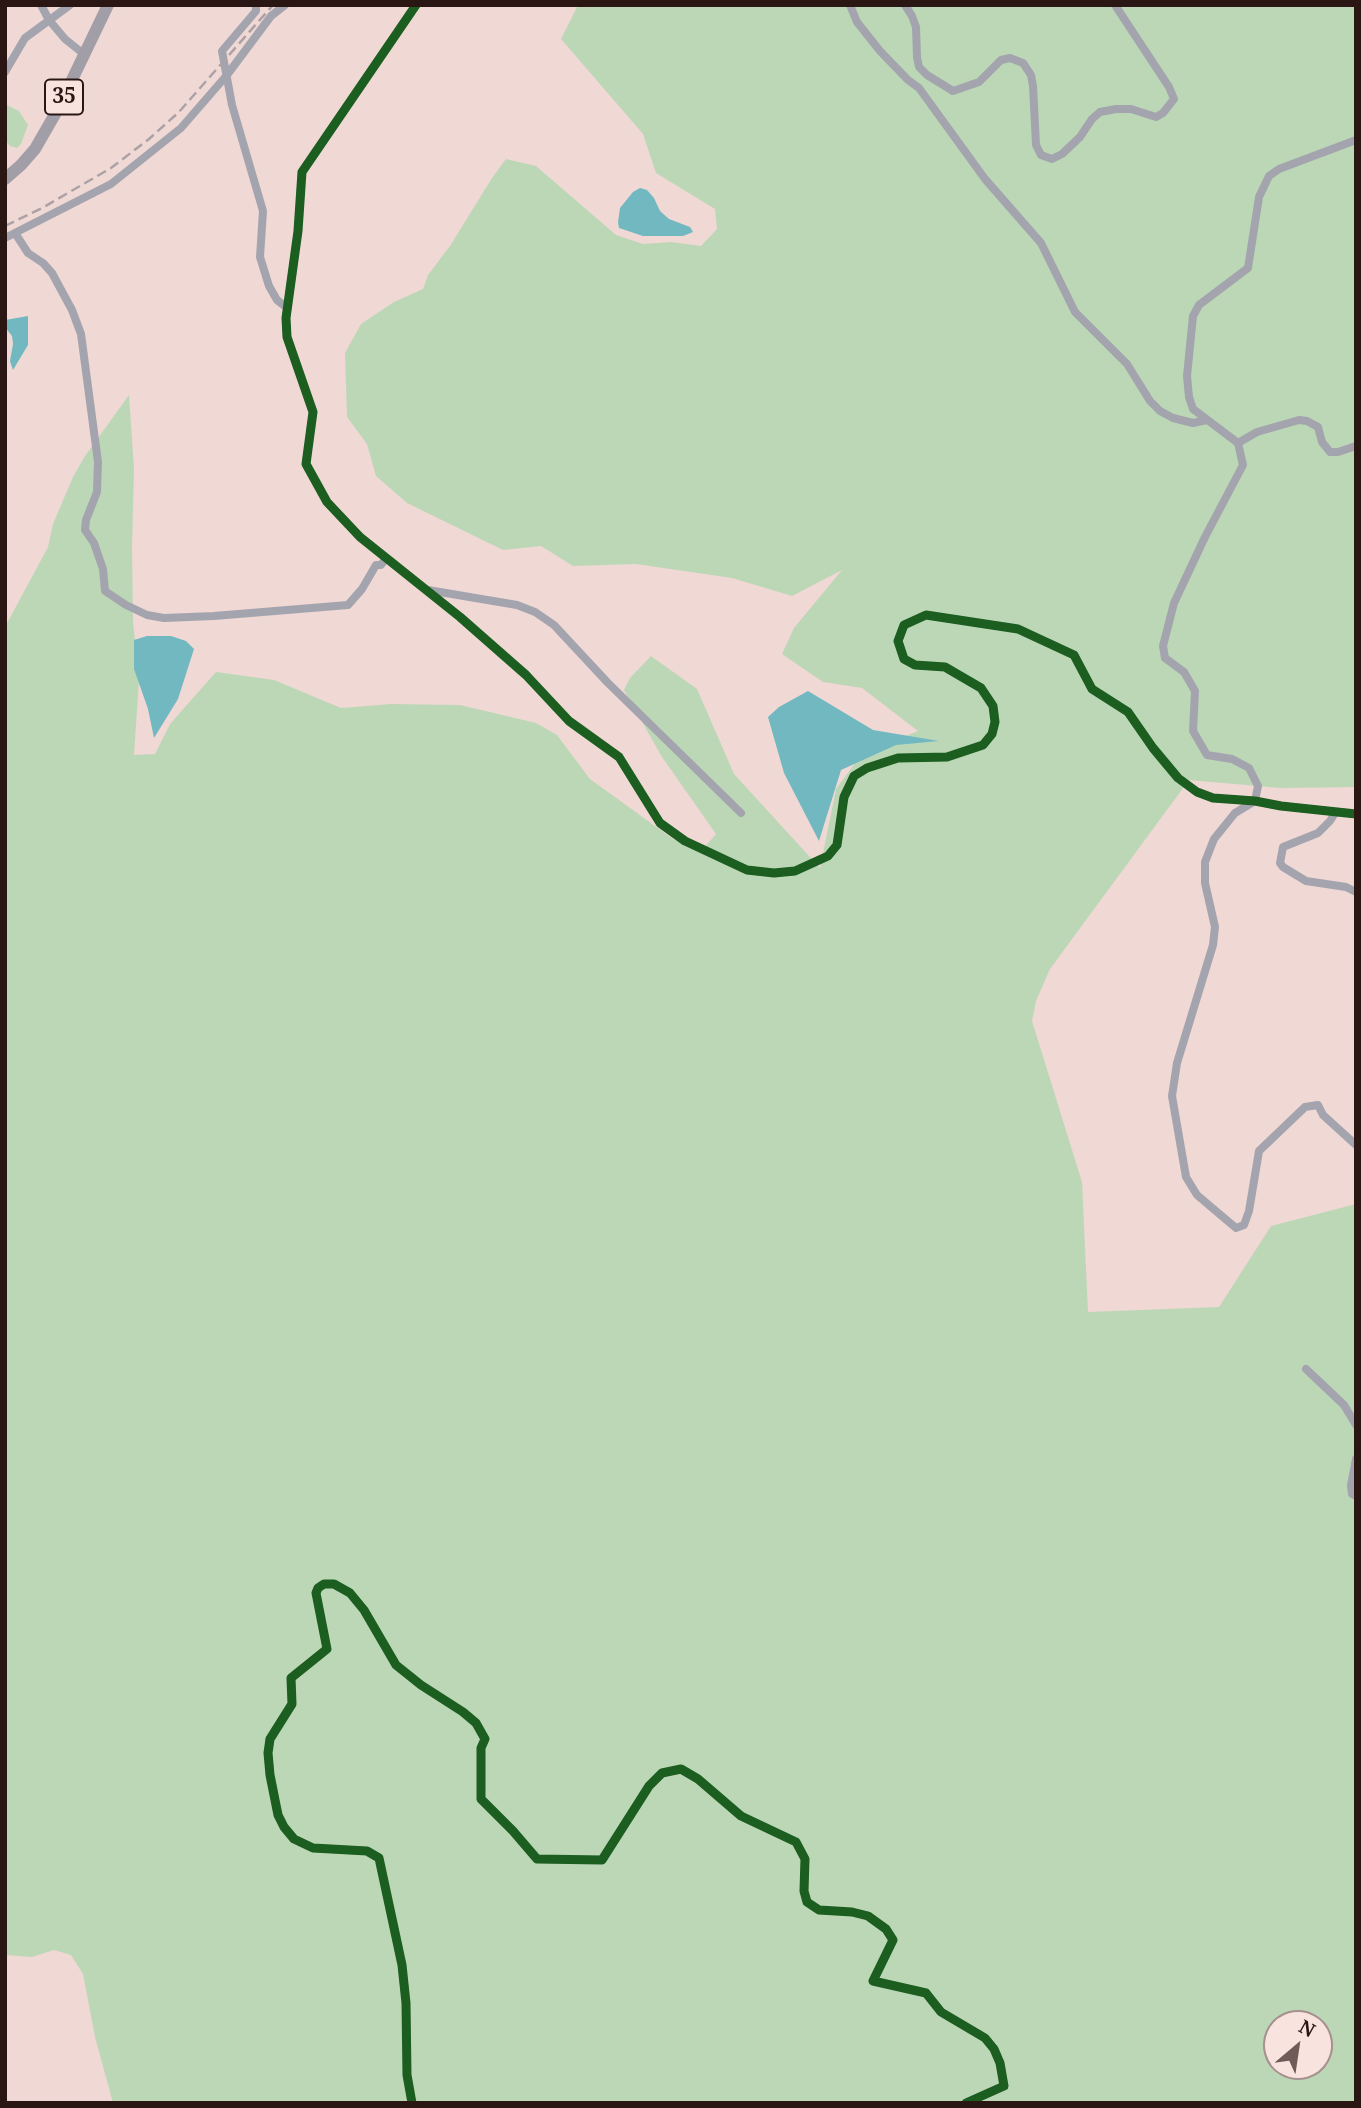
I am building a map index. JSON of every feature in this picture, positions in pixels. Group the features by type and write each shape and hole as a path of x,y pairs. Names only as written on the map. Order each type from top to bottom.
{"highway":[{"name":"35","path":"5,179 35,149 58,109 108,5"}],"street":[{"path":"41,5 49,20 65,39 85,55"},
{"path":"5,72 25,38 70,5"},
{"path":"256,5 256,11 222,51 232,105 263,211 260,257 269,286 277,300 286,307"},
{"path":"5,238 111,184 181,128 227,75 271,16 285,5"},
{"path":"416,5 302,172 298,231 286,307 287,337 313,412 306,464 327,502 360,537 460,617 526,675 569,721 619,757 660,823 685,841 747,870 774,873 795,871 828,856 837,845 844,797 854,776 867,768 898,758 947,757 974,749 989,740 994,728 993,706 981,688 945,667 915,665 904,659 898,641 904,625 926,615 1018,629 1074,655 1092,689 1128,712 1178,778 1197,792 1213,799 1255,801 1356,814"},
{"path":"850,5 857,22 880,51 919,88 985,179 1041,243 1075,312 1127,363 1150,401 1173,418 1193,423 1207,420"},
{"path":"905,5 916,27 916,57 919,67 927,75 953,90 979,82 1002,61 1010,58 1023,63 1031,75 1033,86 1036,145 1041,155 1052,159 1062,154 1080,137 1100,112 1131,110 1156,117 1163,114 1174,99 1170,87 1115,5"},
{"path":"1356,140 1279,169 1269,176 1259,197 1248,268 1196,309 1193,316 1187,376 1193,409 1238,443 1243,458 1241,471 1205,537 1174,603 1163,646 1166,658 1184,672 1195,691 1193,731 1207,755 1231,759 1249,768 1258,786 1255,801 1235,813 1214,839 1205,862 1205,883 1215,927 1213,945 1177,1063 1172,1096 1185,1177 1197,1195 1236,1228 1244,1225 1249,1211 1259,1152 1306,1107 1318,1105 1323,1115 1356,1145"},
{"path":"15,233 28,253 52,273 72,310 81,334 98,462 97,492 85,530 94,543 105,591 146,615 164,618 348,605 362,589 376,565 381,565 386,558"},
{"path":"1238,443 1257,432 1299,420 1318,427 1322,442 1330,452 1356,446"},
{"path":"425,590 517,605 535,612 554,625 608,683 741,813"},
{"path":"1335,813 1318,833 1283,847 1280,863 1306,881 1346,887 1356,892"},
{"path":"1306,1369 1344,1405 1356,1425"},
{"path":"1356,1460 1351,1485 1352,1494 1356,1496"},
{"path":"412,2103 407,2075 406,2003 402,1965 379,1858 367,1851 313,1849 294,1839 278,1815 270,1775 270,1739 292,1704 291,1678 327,1649 316,1593 324,1584 334,1584 350,1593 364,1611 396,1665 476,1723 485,1739 481,1748 481,1799 513,1830 537,1859 602,1860 649,1786 662,1773 681,1769 698,1779 741,1816 761,1828 780,1833 796,1842 805,1859 804,1891 807,1902 819,1910 852,1912 868,1917 886,1929 893,1940 873,1981 926,1993 941,2012 985,2038 994,2049 1000,2063 1004,2086 965,2103"}],"green space":[{"path":"578,5 1356,5 1356,787 1281,788 1189,780 1050,969 1036,1001 1032,1021 1082,1182 1088,1312 1219,1307 1271,1226 1356,1204 1356,2103 113,2103 95,2037 83,1974 71,1955 54,1950 32,1957 5,1955 5,627 48,547 53,524 73,477 129,395 134,469 133,621 139,680 134,755 155,754 170,724 216,672 274,680 341,708 391,704 460,705 536,723 557,735 590,779 673,839 701,851 716,834 662,757 624,690 630,678 651,656 697,689 734,774 820,868 836,789 862,754 918,731 862,688 823,682 782,654 794,628 842,570 792,596 732,578 636,564 573,566 541,546 503,550 407,503 376,476 367,444 347,417 345,353 361,324 394,302 423,289 428,275 506,159 536,166 616,235 643,244 671,242 701,246 717,229 715,209 656,173 643,134 561,39"},
{"path":"7,105 19,111 28,125 17,148 10,146 5,140"}],"water":[{"path":"640,188 647,190 660,211 669,219 690,227 693,232 683,236 643,236 619,228 620,208 633,192"},
{"path":"28,316 28,345 13,370 10,361 12,336 5,327 5,320"},
{"path":"147,636 171,636 186,641 194,649 178,699 154,738 148,709 134,669 134,640"},
{"path":"808,691 873,730 939,741 896,745 841,770 819,841 784,773 768,717 779,707"}],"railway":[{"path":"5,226 111,168 149,139 179,112 273,5"}],"cycle path":[{"path":"416,5 302,172 298,231 286,318 287,337 313,412 306,464 327,502 360,537 460,617 526,675 569,721 619,757 660,823 685,841 747,870 774,873 795,871 828,856 837,845 844,797 854,776 867,768 898,758 947,757 983,745 992,734 995,722 993,706 981,688 945,667 915,665 904,659 898,641 904,625 926,615 1018,629 1074,655 1092,689 1128,712 1178,778 1197,792 1213,798 1356,814"},
{"path":"412,2103 407,2075 406,2003 402,1965 379,1858 367,1851 313,1848 294,1839 278,1815 270,1775 270,1739 292,1704 291,1678 327,1649 316,1593 324,1584 334,1584 350,1593 364,1610 396,1665 476,1723 485,1739 481,1748 481,1799 537,1859 602,1860 649,1786 662,1773 681,1769 698,1779 741,1816 796,1842 805,1859 804,1891 807,1902 819,1910 868,1916 886,1929 893,1940 873,1981 926,1993 941,2012 985,2038 994,2049 1000,2063 1004,2086 966,2103"}]}
